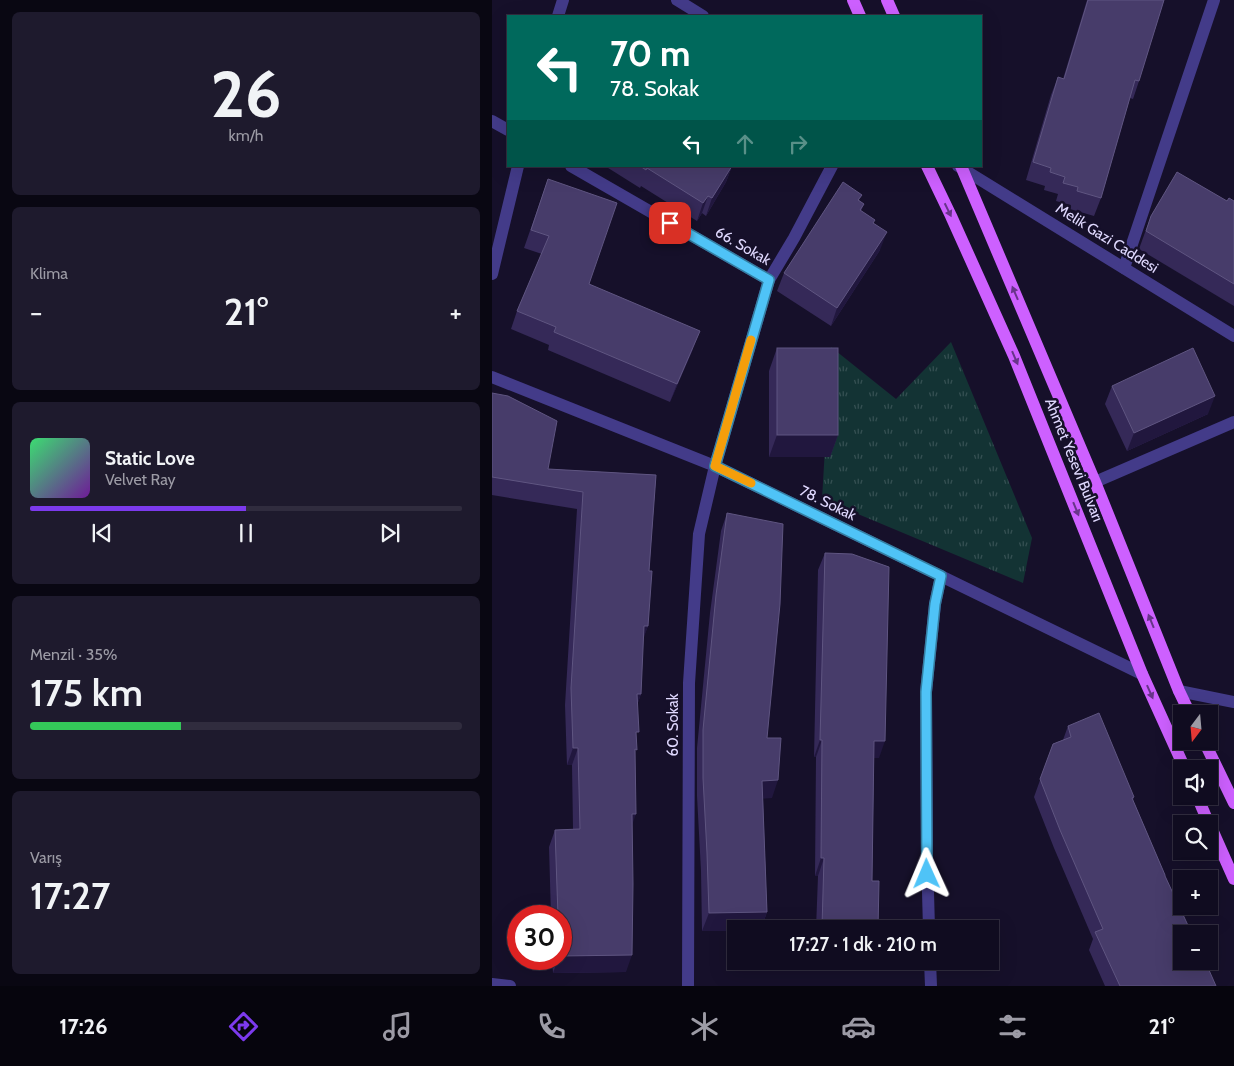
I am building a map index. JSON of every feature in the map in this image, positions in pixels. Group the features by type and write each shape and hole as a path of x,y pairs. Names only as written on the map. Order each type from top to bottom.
{"main road":[{"path":"853,0 860,15"},
{"path":"887,0 894,15"},
{"name":"Ahmet Yesevi Bulvarı","path":"926,167 951,216 1014,356 1142,674 1180,760"},
{"name":"Ahmet Yesevi Bulvarı","path":"961,167 1095,482 1186,705"},
{"path":"1208,750 1234,804"},
{"path":"1218,844 1234,879"}],"street":[{"path":"558,15 563,0"},
{"path":"677,0 701,15"},
{"path":"1124,268 1214,0"},
{"path":"492,121 507,129"},
{"path":"492,274 518,167"},
{"name":"66. Sokak","path":"573,167 769,280"},
{"name":"60. Sokak","path":"688,986 690,683 698,534 715,466 769,280 794,238 831,167"},
{"name":"Melik Gazi Caddesi","path":"961,167 1234,336"},
{"name":"78. Sokak","path":"492,377 715,466 1142,674"},
{"path":"1095,482 1234,422"},
{"path":"929,920 926,692 935,604 941,576"},
{"path":"1180,691 1234,702"},
{"path":"930,970 931,986"},
{"path":"492,984 510,986"}],"green space":[{"path":"951,342 1032,538 1023,583 822,499 831,347 896,399"}],"building":[{"path":"1088,0 1164,0 1139,81 1135,80 1101,198 1077,191 1078,187 1063,183 1065,177 1050,172 1051,168 1033,162 1058,77 1064,79"},
{"path":"642,167 731,167 712,198 708,196 703,203 647,168 646,170"},
{"path":"1177,172 1227,201 1229,198 1234,201 1234,284 1146,231 1151,216"},
{"path":"548,179 617,203 589,284 700,331 677,384 554,332 556,327 517,311 549,236 531,230"},
{"path":"843,182 862,195 858,200 864,204 860,210 875,220 873,223 887,232 837,308 784,273"},
{"path":"777,348 838,348 838,435 777,435"},
{"path":"1193,348 1215,396 1134,433 1112,386"},
{"path":"492,393 508,396 557,421 548,469 656,475 649,571 652,571 648,626 644,626 641,694 637,694 639,732 636,732 637,750 635,749 636,814 632,814 632,955 572,956 572,905 558,905 555,830 580,829 578,748 573,748 571,688 583,492 492,477"},
{"path":"727,513 783,524 780,604 767,738 781,738 778,780 762,781 767,912 709,913 703,778 703,730 716,595"},
{"path":"825,553 852,554 889,567 885,741 874,741 872,881 879,881 878,920 822,920 824,858 821,858 822,740 820,740"},
{"path":"1099,713 1134,797 1132,798 1173,893 1173,915 1183,915 1188,925 1173,925 1173,970 1209,970 1216,986 1120,986 1095,932 1103,929 1040,779 1053,744 1071,737 1068,726"}],"slow traffic":[{"path":"751,340 715,466 751,483"}],"route":[{"path":"670,223 769,280 715,466 941,576 935,604 926,692 927,874"}]}
